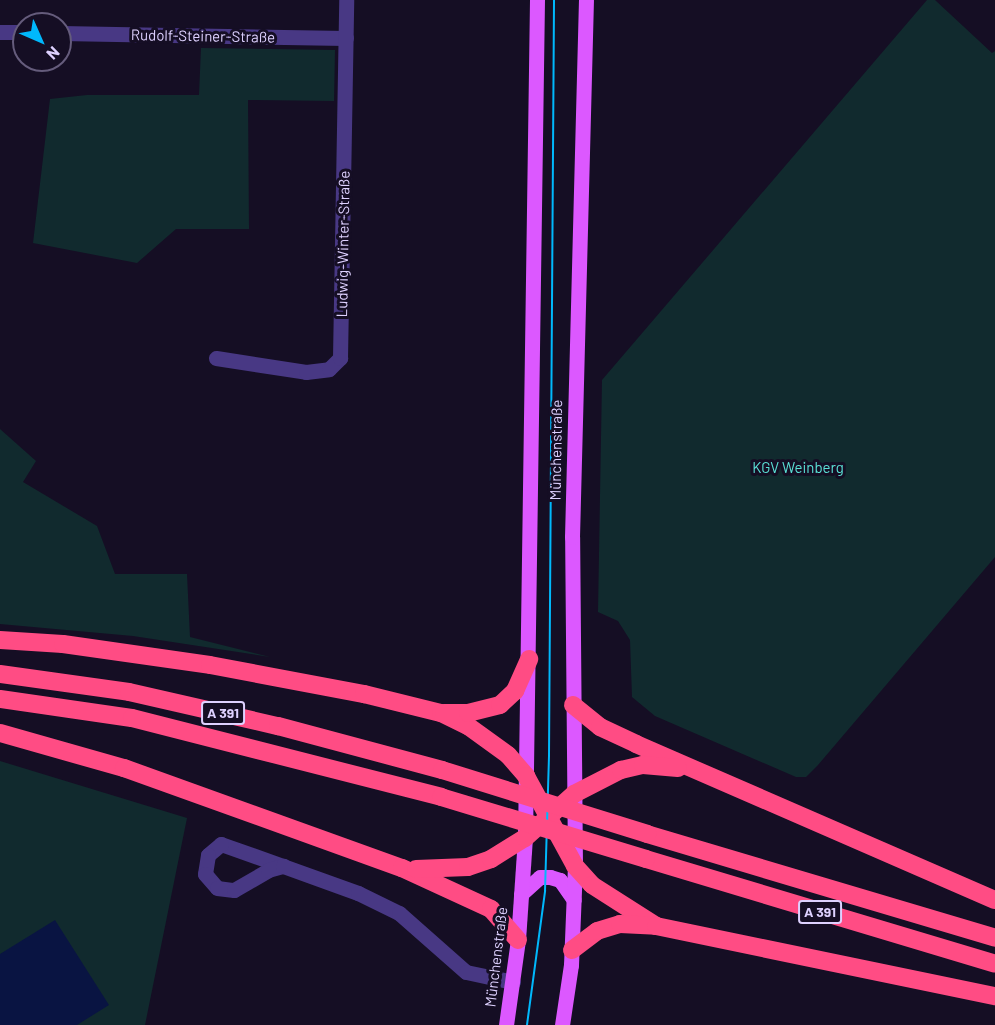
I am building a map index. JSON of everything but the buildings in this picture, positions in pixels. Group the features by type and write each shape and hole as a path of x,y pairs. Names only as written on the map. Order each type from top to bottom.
{"highway":[{"path":"0,640 63,644 210,665 364,694 441,713 468,713 500,705 515,691 529,659"},
{"name":"A 391","path":"0,674 129,692 278,726 442,770 995,938"},
{"name":"A 391","path":"0,699 132,718 441,797 995,964"},
{"path":"573,705 600,727 995,900"},
{"path":"441,713 496,744 526,776 576,866 592,885 656,926"},
{"path":"0,733 124,768 402,868 491,909 518,940"},
{"path":"402,868 438,870 468,867 525,838 549,814 595,780 643,765 694,770"},
{"path":"572,950 597,932 620,924 656,926 995,996"}],"main road":[{"name":"Münchenstraße","path":"506,1025 518,940 525,838 537,0"},
{"name":"Münchenstraße","path":"562,1025 572,950 576,866 573,705 577,232 586,0"},
{"name":"Münchenstraße","path":"521,894 540,877 550,877 560,880 574,900"}],"street":[{"name":"Ludwig-Winter-Straße","path":"216,358 306,372 329,369 340,358 346,0"},
{"name":"Rudolf-Steiner-Straße","path":"72,33 346,38"},
{"path":"283,866 268,870 234,891 218,888 205,874 208,855 221,844 283,866 358,893 399,913 466,972 513,982"}],"green space":[{"name":"KGV Weinberg","path":"927,0 935,0 992,53 995,51 995,557 818,765 806,777 796,777 655,716 632,697 630,640 618,621 598,612 602,380"},
{"path":"201,48 335,50 334,101 248,100 249,229 176,229 137,263 33,243 50,99 87,95 199,95"},
{"path":"0,429 36,461 23,482 97,526 115,574 187,574 190,637 270,657 133,636 0,624"},
{"path":"0,761 187,818 145,1025 0,1025"}],"shaded area":[{"path":"55,920 109,1005 77,1025 0,1025 0,954"}],"tram line":[{"path":"527,1025 545,891 549,756 554,0"}]}
